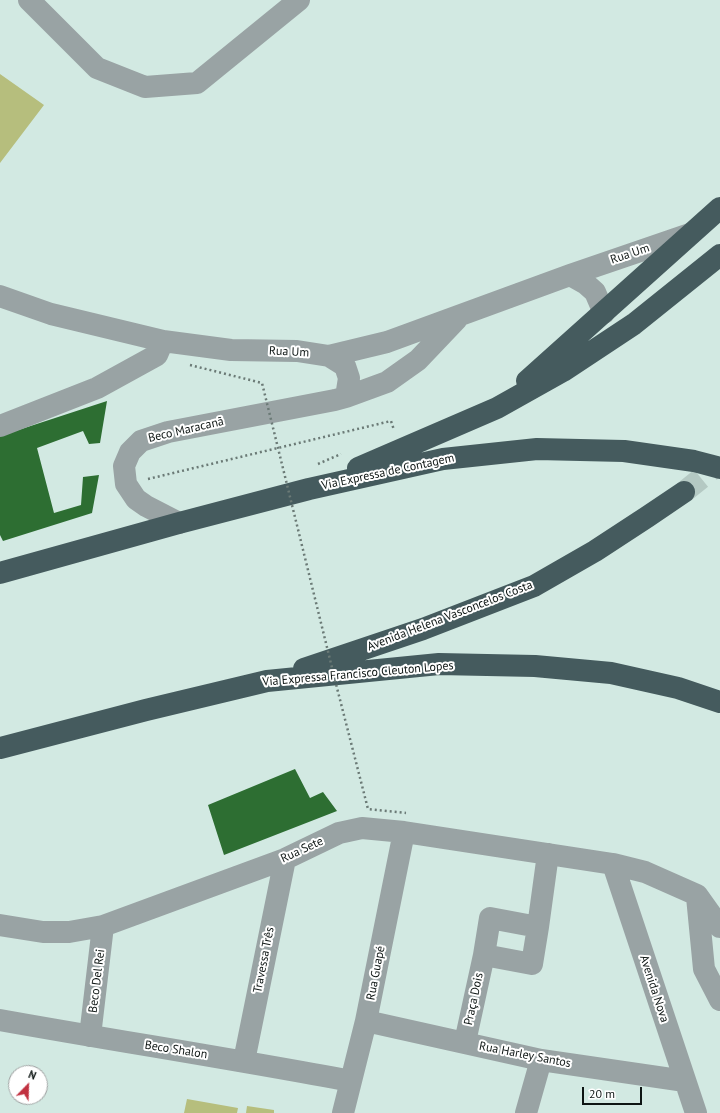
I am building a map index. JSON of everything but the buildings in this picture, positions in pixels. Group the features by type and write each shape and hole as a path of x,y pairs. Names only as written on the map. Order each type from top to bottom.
{"highway":[{"path":"497,408 720,208"},
{"path":"309,489 497,408 563,371 634,324 720,255"},
{"name":"Via Expressa de Contagem","path":"179,523 309,489 443,458 537,449 624,451 694,461 720,468"},
{"name":"Avenida Helena Vasconcelos Costa","path":"267,681 423,629 534,586 595,551 684,492"},
{"path":"0,574 179,523"},
{"name":"Via Expressa Francisco Cleuton Lopes","path":"0,748 146,710 267,681 439,664 535,666 611,673 678,688 720,702"}],"street":[{"path":"29,0 96,68 145,87 197,83 299,0"},
{"name":"Rua Um","path":"0,296 51,314 163,341 231,350 297,351 329,356 387,342 570,275 690,234"},
{"path":"570,275 586,284 595,292 604,313"},
{"name":"Beco Maracanã","path":"126,484 124,466 130,452 141,441 168,432 328,402 387,382 418,360 462,314"},
{"path":"0,426 97,388 157,355 163,341"},
{"path":"329,356 345,366 349,378 346,397"},
{"path":"126,484 136,499 146,506 179,523"},
{"name":"Rua Sete","path":"0,925 43,932 69,932 103,926 285,859 339,833 405,822 548,854 613,864 645,872 697,895"},
{"name":"Rua Guapé","path":"343,1113 366,1022 405,822"},
{"path":"484,955 532,964 548,854"},
{"name":"Travessa Três","path":"244,1061 285,859"},
{"name":"Avenida Nova","path":"613,864 696,1113"},
{"path":"697,895 720,927"},
{"path":"697,895 704,969 720,1000"},
{"name":"Praça Dois","path":"465,1042 484,955 490,918 538,927"},
{"name":"Beco Del Rei","path":"90,1036 103,926"},
{"name":"Beco Shalon","path":"0,1020 244,1061 351,1081"},
{"name":"Rua Harley Santos","path":"366,1022 465,1042 541,1060 685,1081"},
{"path":"526,1113 541,1060"}],"path":[{"path":"190,365 262,383 368,809 405,822"},
{"path":"126,484 391,421 395,432"}],"green space":[{"path":"0,74 44,105 0,163"},
{"path":"187,1099 238,1108 237,1113 184,1113"},
{"path":"247,1106 274,1110 274,1113 246,1113"}],"tunnel":[{"path":"684,492 720,463"}]}
